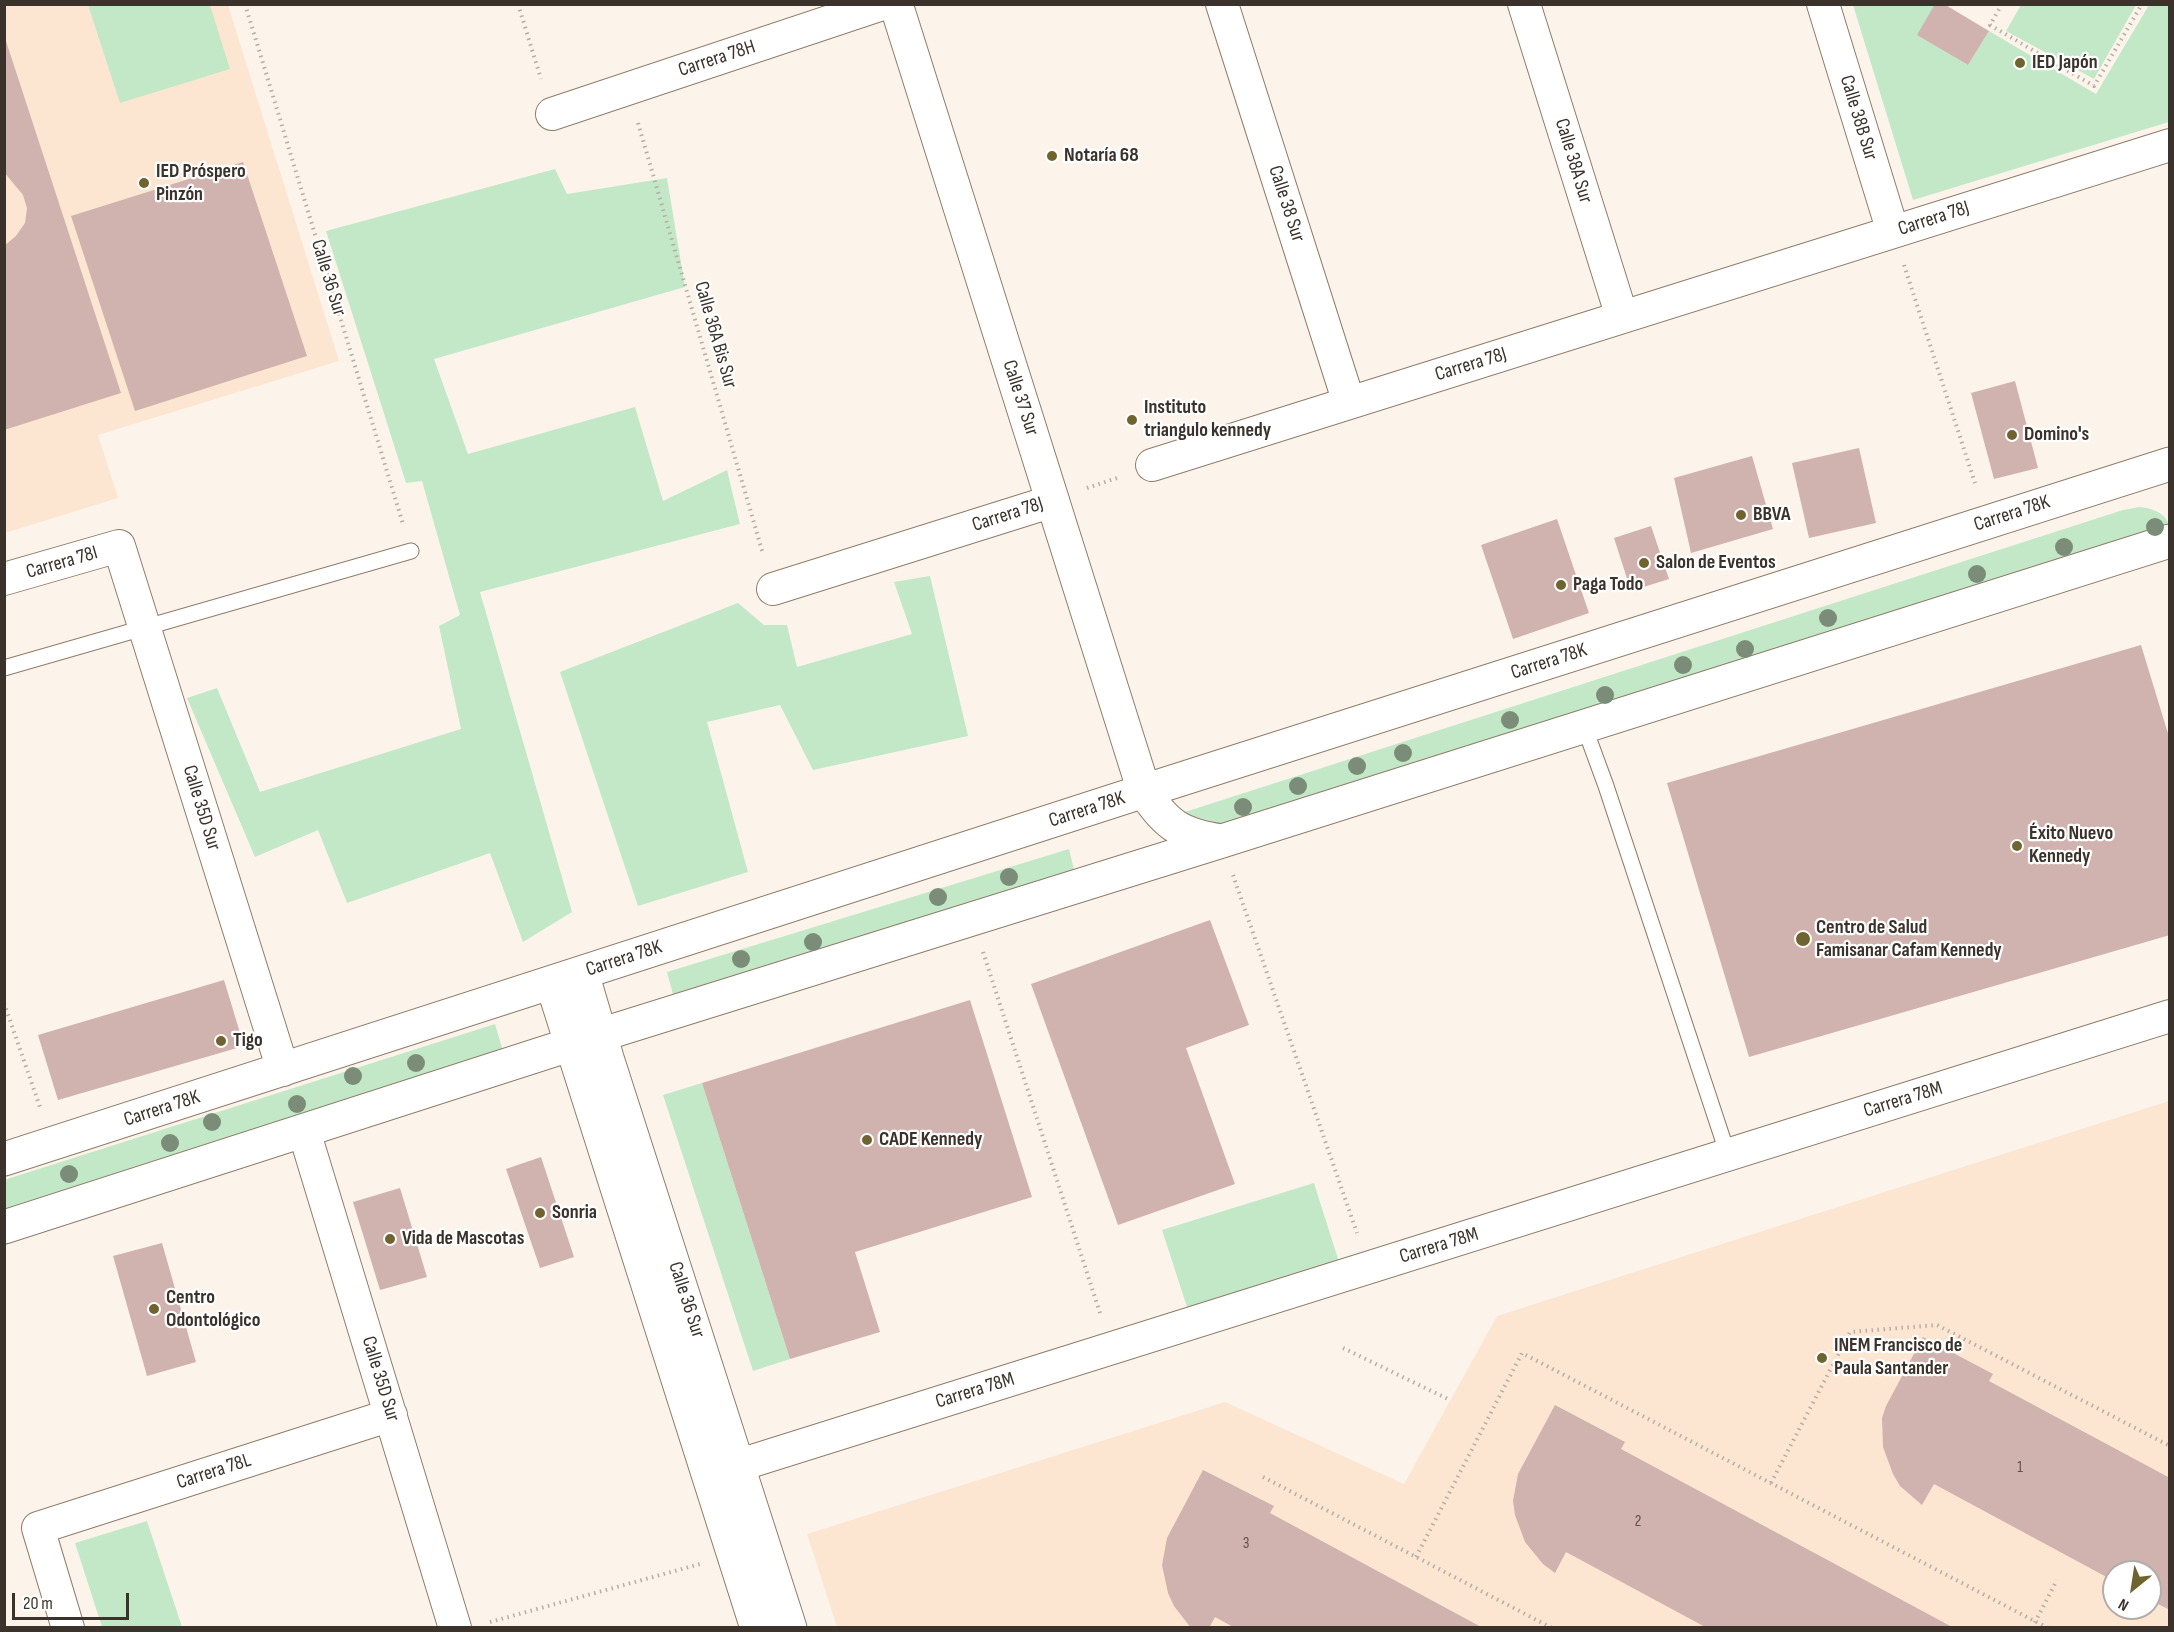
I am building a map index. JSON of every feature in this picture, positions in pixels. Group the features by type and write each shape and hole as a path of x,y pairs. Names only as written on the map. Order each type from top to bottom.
{"main road":[{"name":"Calle 37 Sur","path":"896,4 1144,791 1157,812 1176,828 1198,838 1222,841"},
{"name":"Carrera 78K","path":"4,1159 1144,791 2169,464"},
{"path":"4,1227 586,1040 2169,541"},
{"name":"Calle 36 Sur","path":"582,973 586,1040 708,1475 757,1628"},
{"name":"Calle 36 Sur","path":"552,983 586,1040 739,1465 790,1628"}],"street":[{"name":"Carrera 78H","path":"552,114 882,4"},
{"name":"Calle 38A Sur","path":"1524,4 1622,317"},
{"name":"Calle 38B Sur","path":"1823,4 1893,232"},
{"name":"Calle 38 Sur","path":"1231,7 1349,403"},
{"name":"Carrera 78J","path":"1152,465 2169,145"},
{"name":"Carrera 78J","path":"773,589 1053,501"},
{"name":"Carrera 78I","path":"4,579 119,546"},
{"name":"Calle 35D Sur","path":"119,546 283,1070"},
{"name":"Carrera 78M","path":"708,1475 2169,1016"},
{"name":"Calle 35D Sur","path":"304,1131 391,1415 469,1626"},
{"name":"Carrera 78L","path":"68,1628 38,1528 391,1415"}],"lane":[{"path":"4,668 411,551"},
{"path":"1584,726 1728,1155"}],"path":[{"name":"Calle 36 Sur","path":"245,4 411,551"},
{"path":"518,4 552,114"},
{"path":"2002,4 1990,25 2094,86 2142,4"},
{"name":"Calle 36A Bis Sur","path":"628,89 773,589"},
{"path":"1893,232 1979,496"},
{"name":"Carrera 78J","path":"1053,501 1152,465"},
{"path":"1233,875 1369,1268"},
{"path":"983,951 1112,1348"},
{"path":"4,1003 44,1119"},
{"path":"1771,1483 1850,1332 1937,1325 2169,1446"},
{"path":"1343,1348 1450,1400"},
{"path":"1416,1557 1522,1353 2048,1628"},
{"path":"1263,1477 1551,1628"},
{"path":"469,1626 734,1555"},
{"path":"2032,1628 2057,1580"}],"shaded area":[{"name":"IED Próspero Pinzón","path":"5,5 228,5 339,361 98,435 118,498 5,533"},
{"name":"INEM Francisco de Paula Santander","path":"2169,1101 2169,1627 837,1627 807,1534 1225,1402 1404,1484 1497,1316"}],"green space":[{"path":"88,5 210,5 230,69 120,103"},
{"name":"IED Japón","path":"1853,5 1935,5 1918,35 1968,65 1989,31 2096,94 2149,5 2169,5 2169,122 1913,200"},
{"path":"2021,5 2136,5 2094,79 2006,31"},
{"path":"555,169 567,194 667,178 685,287 434,359 468,454 635,407 663,501 727,470 740,524 480,592 572,912 523,942 490,853 347,903 318,830 255,857 187,698 217,688 260,792 461,729 439,626 460,615 422,481 406,483 326,231"},
{"path":"2139,507 2154,510 2163,516 2169,524 2169,530 1227,826 1182,813 2123,510"},
{"path":"930,576 968,736 813,770 780,705 707,722 748,872 638,906 560,672 738,603 764,625 787,625 797,667 912,634 894,582"},
{"path":"1069,849 1075,874 674,998 667,972"},
{"path":"495,1024 503,1051 5,1209 4,1180"},
{"path":"702,1083 790,1359 753,1371 663,1095"},
{"path":"1314,1183 1339,1262 1188,1310 1162,1230"},
{"path":"147,1521 182,1627 102,1627 75,1543"}],"building":[{"path":"1935,4 1944,4 1989,31 1968,65 1917,35"},
{"path":"5,38 121,393 4,430 4,246 16,236 25,223 27,208 23,195 4,172"},
{"path":"243,162 307,356 135,411 71,216"},
{"path":"2015,381 2038,468 1994,479 1971,393"},
{"path":"1859,448 1876,523 1809,538 1792,463"},
{"path":"1752,456 1773,529 1691,553 1674,478"},
{"path":"1557,519 1589,613 1513,639 1481,545"},
{"path":"1651,526 1669,579 1631,591 1614,538"},
{"name":"Éxito Nuevo Kennedy","path":"2141,645 2170,740 2170,935 1749,1057 1667,783"},
{"path":"1210,920 1249,1025 1186,1048 1235,1184 1118,1225 1031,984"},
{"path":"224,980 244,1046 58,1100 38,1035"},
{"name":"CADE Kennedy","path":"970,1000 1032,1197 855,1252 880,1332 790,1359 702,1083"},
{"name":"Sonria","path":"541,1157 574,1257 540,1268 506,1169"},
{"name":"Vida de Mascotas","path":"400,1188 427,1277 380,1290 353,1202"},
{"name":"Centro Odontológico","path":"162,1243 196,1362 147,1376 113,1256"},
{"path":"1923,1337 1993,1374 1989,1381 2170,1478 2170,1610 2162,1606 2162,1560 2102,1560 2102,1575 1934,1484 1922,1505 1900,1486 1883,1447 1882,1418 1886,1406"},
{"path":"1555,1405 1625,1442 1621,1449 1954,1628 1707,1628 1566,1552 1555,1573 1543,1564 1525,1542 1515,1515 1513,1501 1518,1474"},
{"path":"1203,1470 1274,1506 1270,1513 1483,1628 1235,1628 1215,1617 1209,1628 1191,1628 1174,1606 1168,1593 1162,1565 1167,1538"}],"place":[{"name":"IED Japón","path":"2020,63"},
{"name":"Notaría 68","path":"1052,156"},
{"name":"IED Próspero Pinzón","path":"144,183"},
{"name":"Instituto triangulo kennedy","path":"1132,420"},
{"name":"Domino's","path":"2012,435"},
{"name":"BBVA","path":"1741,515"},
{"name":"Salon de Eventos","path":"1644,563"},
{"name":"Paga Todo","path":"1561,585"},
{"name":"Éxito Nuevo Kennedy","path":"2017,846"},
{"name":"Centro de Salud Famisanar Cafam Kennedy","path":"1803,939"},
{"name":"Tigo","path":"221,1041"},
{"name":"CADE Kennedy","path":"867,1140"},
{"name":"Sonria","path":"540,1213"},
{"name":"Vida de Mascotas","path":"390,1239"},
{"name":"Centro Odontológico","path":"154,1309"},
{"name":"INEM Francisco de Paula Santander","path":"1822,1358"}]}
